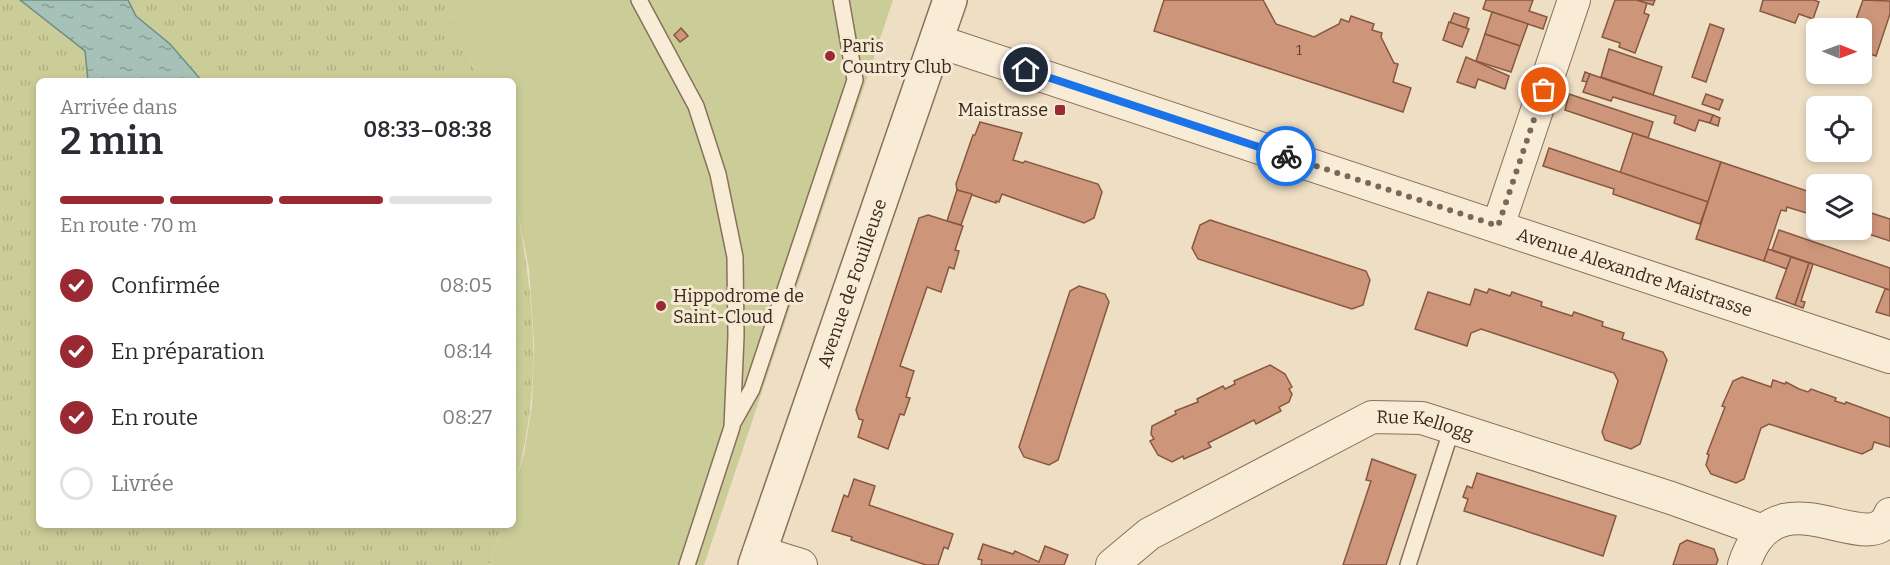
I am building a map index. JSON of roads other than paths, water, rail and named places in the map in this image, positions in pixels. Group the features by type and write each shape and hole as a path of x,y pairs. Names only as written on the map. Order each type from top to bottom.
{"street":[{"name":"Avenue de Fouilleuse","path":"757,558 950,0"},
{"path":"1498,226 1574,0"},
{"name":"Avenue Alexandre Maistrasse","path":"937,40 1890,357"},
{"name":"Rue Kellogg","path":"1112,565 1149,534 1372,417 1422,418 1763,531"},
{"path":"1744,565 1750,547 1763,531 1789,524 1881,549 1890,514"},
{"path":"757,558 801,565"}],"lane":[{"path":"639,0 696,106 718,174 735,257 736,336 732,427"},
{"path":"687,565 732,427 752,389 855,80 841,0"},
{"path":"1408,565 1452,428"}],"water":[{"path":"20,0 128,0 136,16 170,44 199,78 88,78 85,51"}],"place":[{"name":"Paris Country Club","path":"830,56"},
{"name":"Maistrasse","path":"1060,110"},
{"name":"Hippodrome de Saint-Cloud","path":"661,306"}]}
